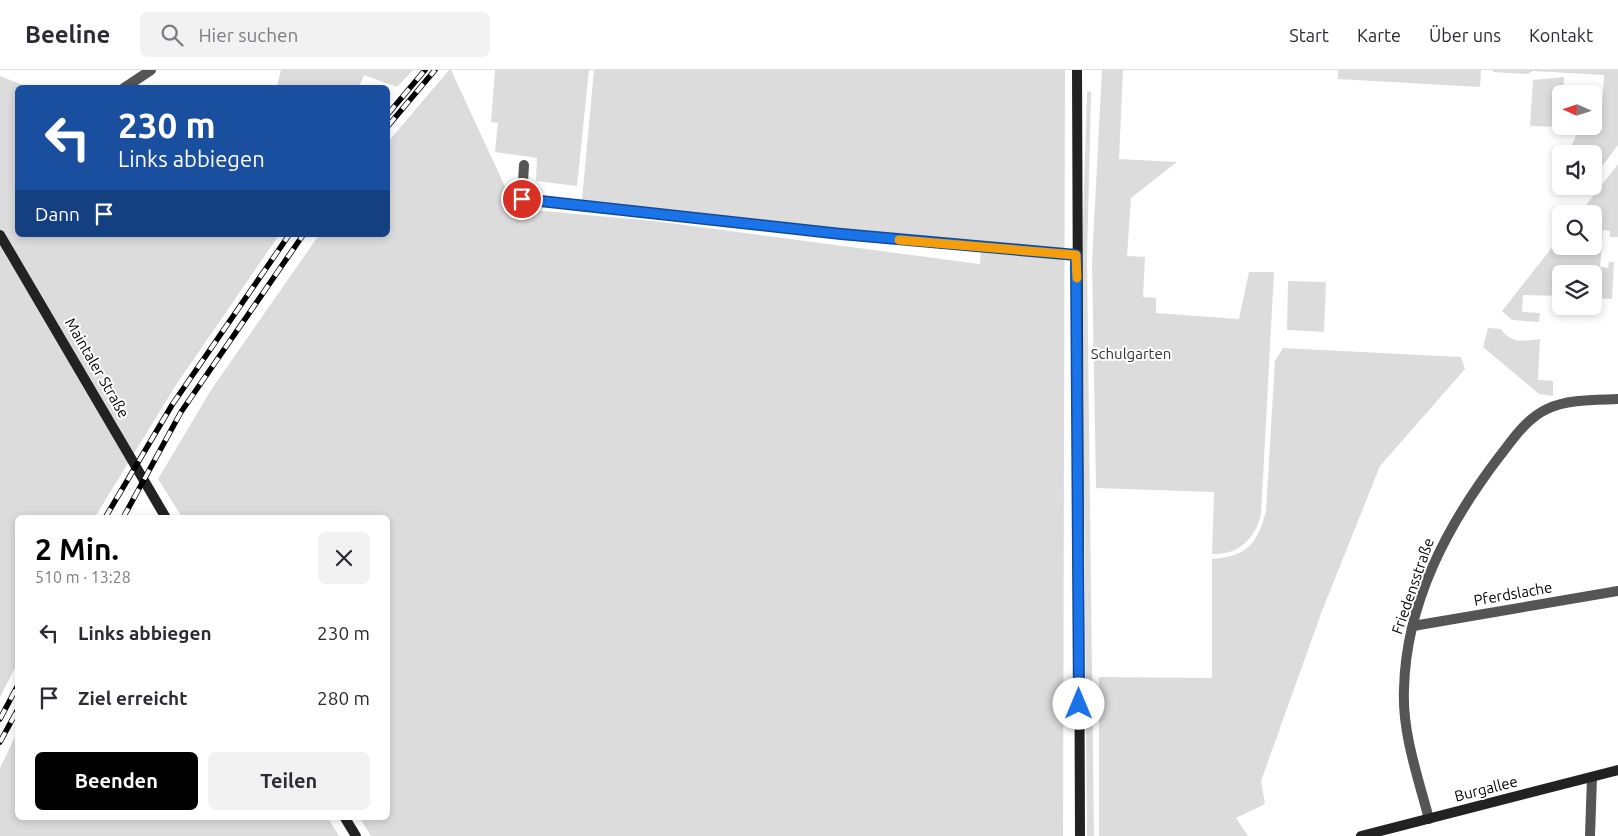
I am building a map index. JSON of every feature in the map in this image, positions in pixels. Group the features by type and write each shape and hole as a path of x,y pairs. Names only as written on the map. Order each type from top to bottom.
{"main road":[{"path":"1077,70 1076,255 1080,836"},
{"name":"Maintaler Straße","path":"0,235 164,515"},
{"name":"Burgallee","path":"1361,836 1618,770"},
{"path":"346,820 356,836"}],"street":[{"path":"128,85 151,70"},
{"path":"524,165 522,199 841,234 1076,255"},
{"name":"Friedensstraße","path":"1429,819 1405,721 1405,669 1412,626 1433,566 1454,522 1482,480 1530,420 1546,409 1568,402 1618,399"},
{"name":"Pferdslache","path":"1412,626 1618,591"},
{"path":"1590,836 1592,777"}],"green space":[{"path":"281,70 413,70 397,87 364,75 360,85 277,85"},
{"path":"449,70 451,70 514,206 521,209 654,221 980,264 981,248 582,200 594,70 1065,70 1063,836 371,836 361,820 390,820 390,515 181,515 158,479 211,390 318,237 390,237 390,140"},
{"path":"495,70 589,70 577,186 536,181 537,158 495,152 498,123 491,122"},
{"name":"Schulgarten","path":"1102,70 1123,70 1119,159 1177,162 1131,198 1127,256 1145,257 1143,297 1156,298 1156,313 1239,319 1249,272 1274,272 1261,514 1255,531 1250,538 1230,552 1212,554 1214,492 1096,488 1092,262"},
{"path":"1338,70 1481,70 1480,87 1338,79"},
{"path":"1493,70 1618,70 1618,145 1602,166 1602,145 1572,145 1576,135 1602,135 1604,75 1533,71 1527,74 1493,72"},
{"path":"0,76 23,85 15,85 15,237 278,237 176,385 96,515 15,515 15,668 0,697"},
{"path":"1564,77 1564,85 1552,85 1552,127 1530,126 1533,80"},
{"path":"1087,91 1091,92 1087,259 1094,836 1087,836 1082,256"},
{"path":"1618,164 1618,237 1610,237 1610,231 1603,230 1602,242 1602,205 1586,205 1594,195 1602,195 1602,185"},
{"path":"1552,247 1552,255 1601,255 1600,265 1552,265 1552,296 1523,295 1522,312 1540,313 1539,322 1512,320 1502,311"},
{"path":"1609,262 1614,262 1612,299 1602,298 1602,267 1608,268"},
{"path":"1288,281 1326,282 1324,332 1287,330"},
{"path":"1488,328 1501,329 1509,337 1518,340 1540,339 1538,380 1553,381 1553,396 1539,394 1483,347"},
{"path":"1283,348 1461,357 1465,369 1380,466 1322,611 1261,781 1265,804 1236,818 1248,836 1099,836 1099,677 1212,678 1212,559 1234,555 1249,547 1263,523 1266,511 1275,361"},
{"path":"15,737 15,820 329,820 339,836 0,836 0,768"}],"railway":[{"path":"390,112 425,70"},
{"path":"390,124 435,70"},
{"path":"107,515 172,405 288,237"},
{"path":"125,515 181,412 302,237"},
{"path":"0,719 15,691"},
{"path":"0,742 15,714"}],"slow traffic":[{"path":"899,240 1076,255 1077,278"}],"route":[{"path":"522,199 662,216 1076,255 1079,704"}]}
